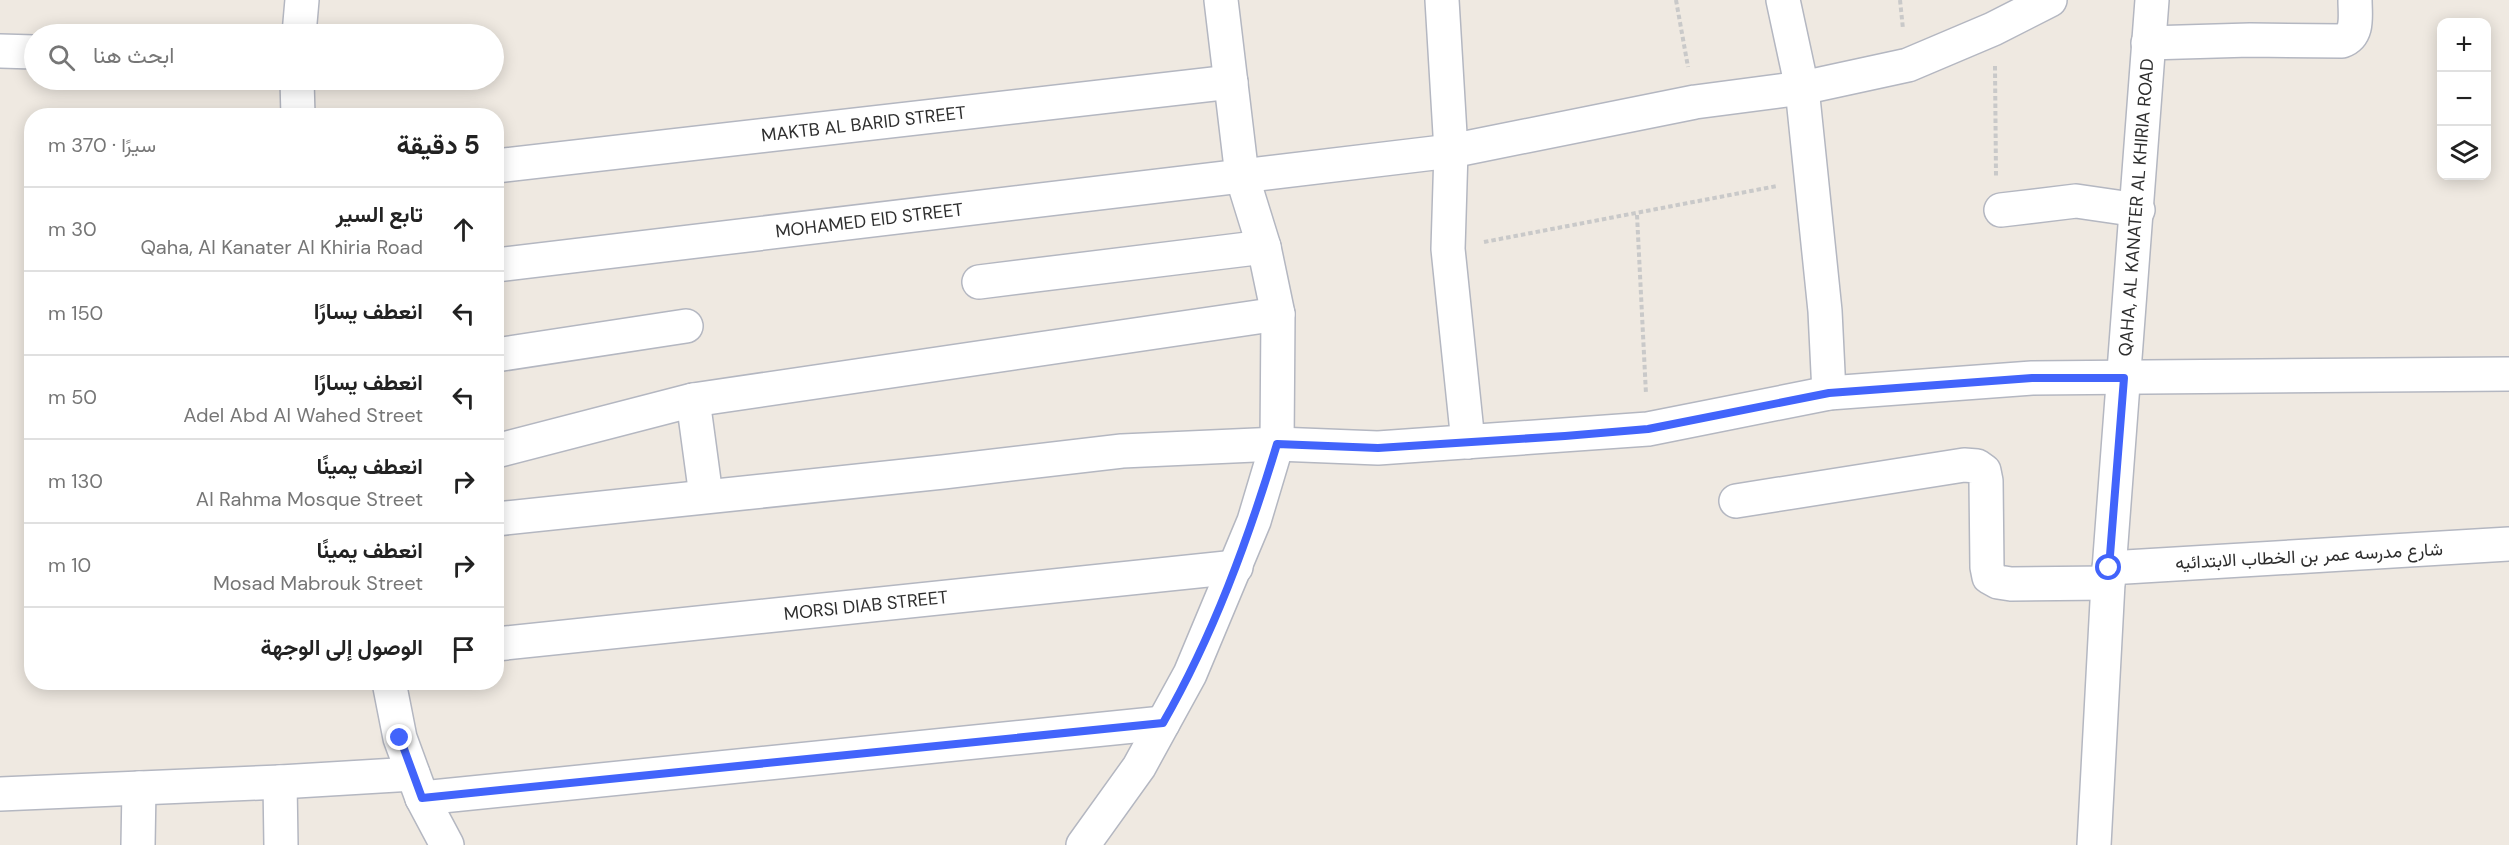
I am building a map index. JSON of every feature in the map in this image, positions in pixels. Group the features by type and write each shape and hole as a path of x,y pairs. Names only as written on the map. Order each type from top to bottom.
{"street":[{"path":"300,24 302,0"},
{"path":"1083,845 1139,767 1190,674 1254,521 1277,444 1278,314 1264,247 1242,176 1221,0"},
{"path":"1442,0 1451,151 1448,249 1468,442"},
{"path":"1782,0 1802,88 1825,311 1829,393"},
{"name":"MOHAMED EID STREET","path":"504,264 1451,151 1695,102 1802,88 1908,65 1993,29 2050,0"},
{"name":"QAHA, AL KANATER AL KHIRIA ROAD","path":"2094,845 2108,576 2138,210 2152,0"},
{"path":"2148,43 2250,40 2342,41 2349,38 2355,29 2355,0"},
{"path":"0,51 24,52"},
{"name":"MAKTB AL BARID STREET","path":"504,165 1231,82"},
{"path":"297,90 298,108"},
{"path":"2001,210 2076,201 2138,210"},
{"path":"978,282 1264,247"},
{"path":"504,449 693,400 1278,314"},
{"path":"504,354 686,326"},
{"path":"504,518 1122,451 1277,444 1378,448 1648,429 1829,393 2032,378 2509,374"},
{"path":"693,400 706,496"},
{"name":"شارع مدرسه عمر بن الخطاب الابتدائيه","path":"1736,501 1964,465 1977,466 1984,471 1986,480 1989,576 1998,582 2011,584 2509,544"},
{"name":"MORSI DIAB STREET","path":"504,643 1236,567"},
{"path":"391,690 400,738 418,786 447,845"},
{"path":"0,794 280,782 418,786 1163,723"},
{"path":"280,782 281,845"},
{"path":"138,845 139,788"}],"path":[{"path":"1676,0 1695,102"},
{"path":"1993,29 1996,77 1996,205 2001,210"},
{"path":"1448,249 1637,214 1812,178"},
{"path":"1637,214 1648,429"}],"route":[{"path":"400,738 422,798 1163,723 1190,674 1236,567 1254,521 1277,444 1378,448 1565,436 1648,429 1829,393 2032,378 2124,378 2109,568"}]}
